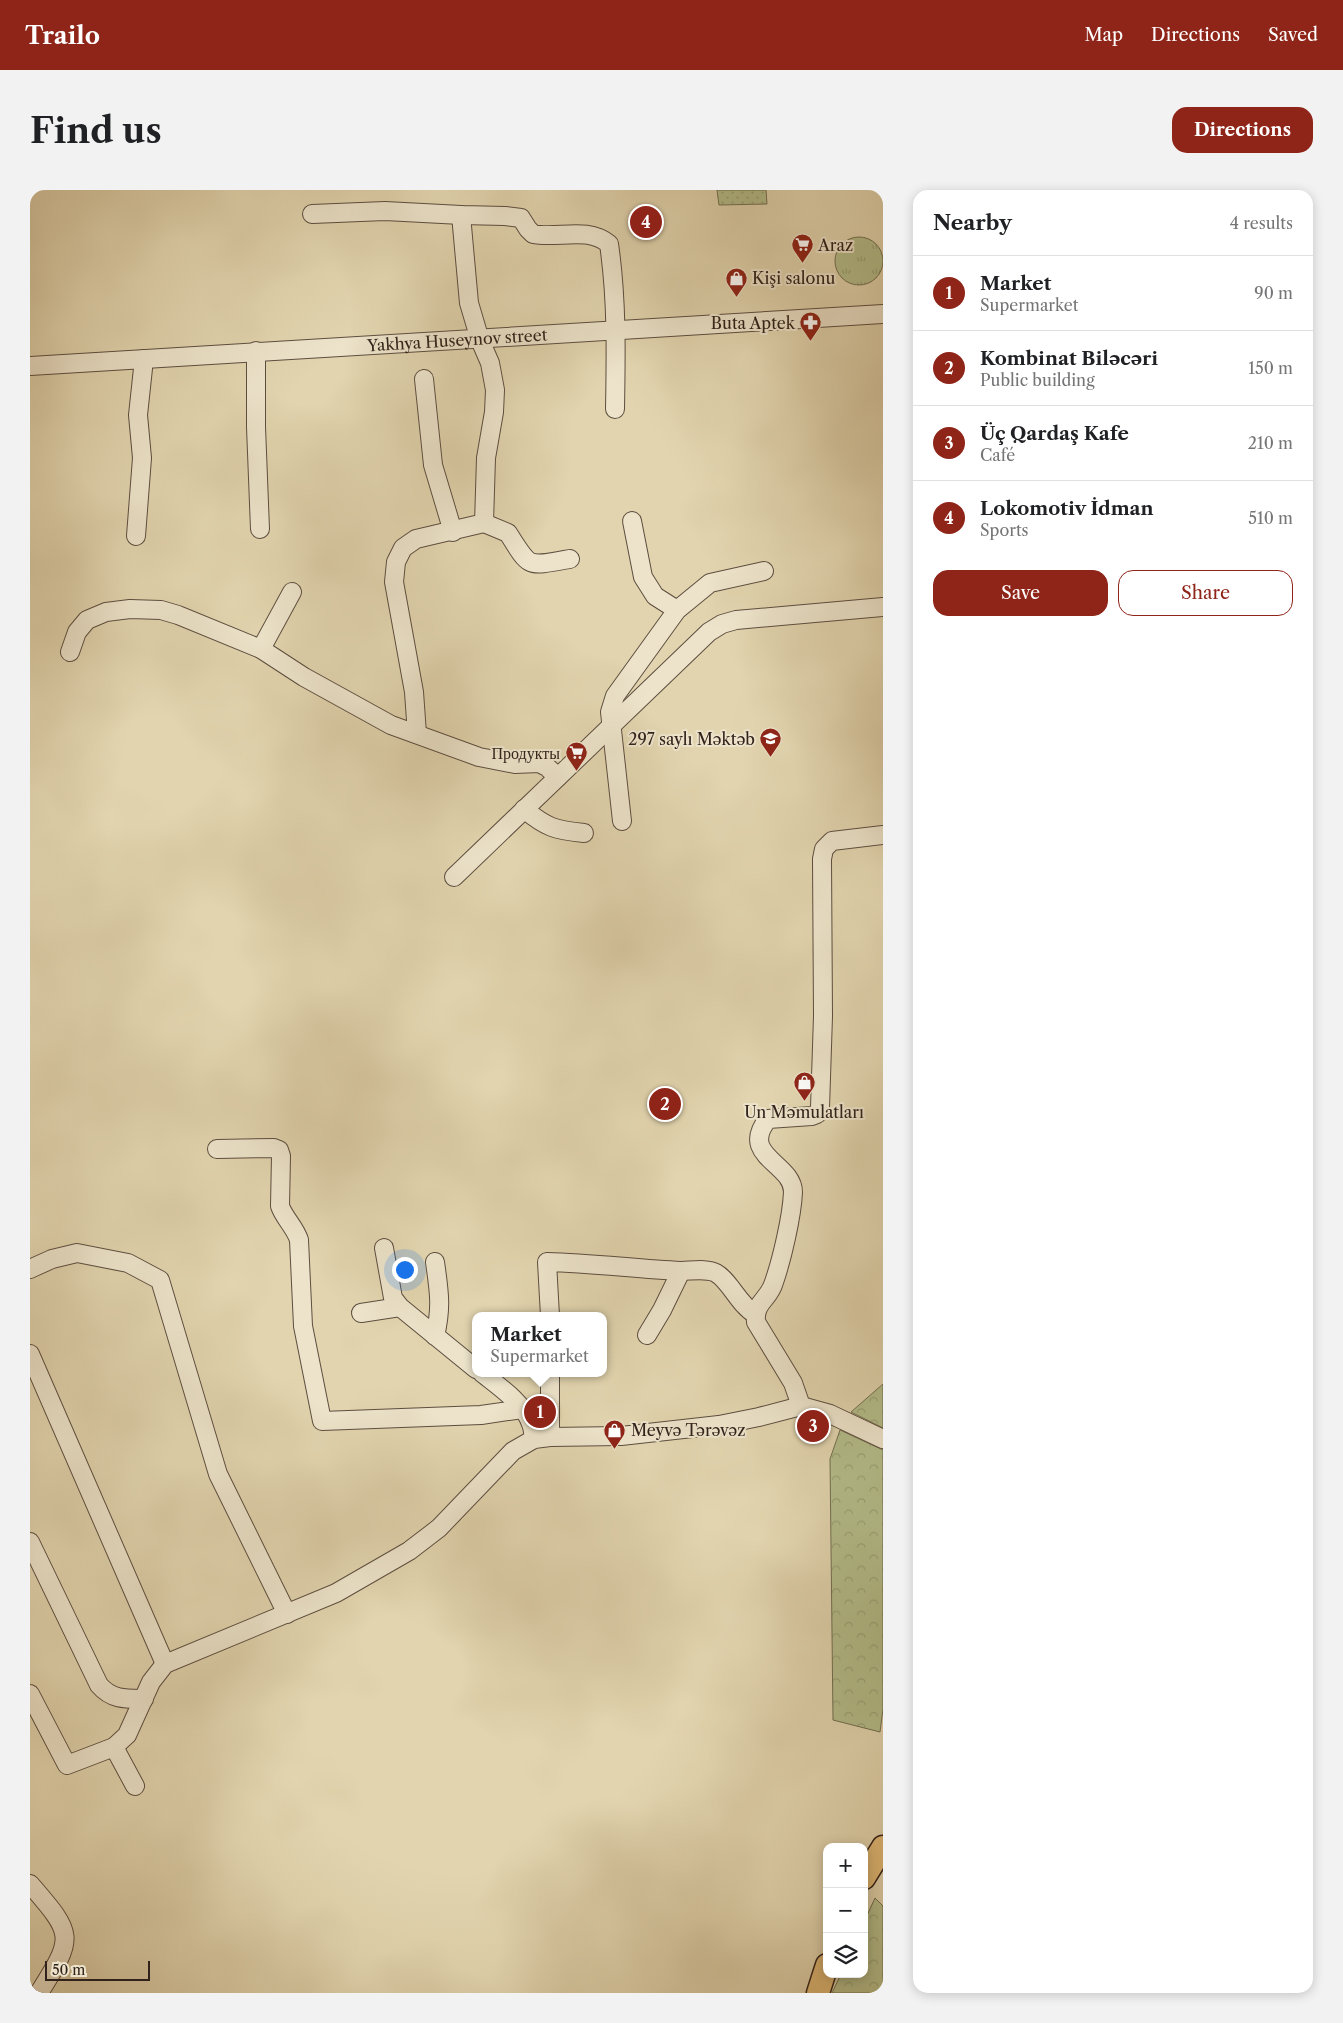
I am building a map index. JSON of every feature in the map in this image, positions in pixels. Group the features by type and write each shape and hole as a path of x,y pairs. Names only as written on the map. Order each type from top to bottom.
{"main road":[{"path":"868,1871 883,1847"},
{"path":"818,1993 823,1977"}],"street":[{"path":"312,214 385,211 505,216 522,218 533,234 581,234 602,238 608,244 610,251 616,332 615,410"},
{"path":"461,215 469,303 480,340 490,363 495,390 494,412 486,458 484,524"},
{"name":"Yakhya Huseynov street","path":"30,366 256,351 616,332 883,314"},
{"path":"256,351 256,428 260,529"},
{"path":"136,536 142,458 138,415 144,359"},
{"path":"424,379 434,465 452,532"},
{"path":"632,521 643,577 655,596 676,610"},
{"path":"417,734 414,692 394,582 396,562 403,548 416,539 484,524 508,532 520,554 528,562 539,564 570,559"},
{"path":"622,821 610,712 615,696 676,610 710,583 764,571"},
{"path":"261,649 292,592"},
{"path":"454,878 709,632 722,624 736,620 883,608"},
{"path":"70,652 77,632 87,620 106,612 130,609 161,610 178,614 261,649 304,677 391,724 479,757 515,764 539,763 548,767 558,777"},
{"path":"524,809 540,822 557,830 584,833"},
{"path":"801,1406 793,1383 756,1322 755,1314 757,1307 767,1297 774,1283 789,1220 793,1190 790,1180 764,1153 758,1135 768,1119 812,1116 817,1114 820,1108 823,1016 822,859 824,850 832,841 883,835"},
{"path":"217,1149 274,1148 279,1150 281,1156 280,1206 281,1211 297,1233 303,1326 322,1421 481,1416 522,1409"},
{"path":"384,1248 393,1298 400,1307 472,1366"},
{"path":"30,1269 52,1259 78,1253 128,1263 160,1280 218,1474 287,1614"},
{"path":"434,1336 440,1316 441,1299 435,1262"},
{"path":"550,1312 547,1262 586,1263 681,1271 710,1271 715,1273 744,1306 755,1314"},
{"path":"647,1335 662,1310 681,1271"},
{"path":"361,1313 400,1307"},
{"path":"30,1354 165,1664"},
{"path":"487,1377 522,1409 542,1438"},
{"path":"542,1438 550,1377"},
{"path":"30,1694 67,1765 114,1747 127,1735 151,1682 165,1664 336,1593 409,1551 439,1528 513,1450 542,1438 605,1438 719,1425 801,1406 830,1414 883,1439"},
{"path":"30,1542 99,1685 106,1694 120,1700 144,1699"},
{"path":"114,1747 134,1786"},
{"path":"30,1884 55,1914 61,1923 66,1937 63,1951 38,1993"}],"green space":[{"path":"717,190 766,190 767,204 719,205"},
{"path":"859,237 868,239 876,244 881,252 883,261 881,270 876,278 868,283 859,285 850,283 842,278 837,270 835,261 837,252 842,244 850,239"},
{"path":"883,1384 883,1428 851,1412"},
{"path":"840,1430 883,1450 883,1709 880,1732 833,1720 830,1459"},
{"path":"875,1898 883,1906 883,1993 832,1993 839,1978 868,1978 868,1913"}],"place":[{"name":"Lokomotiv İdman","path":"646,222"},
{"name":"Araz","path":"802,264"},
{"name":"Kişi salonu","path":"736,297"},
{"name":"Buta Aptek","path":"811,342"},
{"name":"297 saylı Məktəb","path":"771,758"},
{"name":"Продукты","path":"576,772"},
{"name":"Un Məmulatları","path":"804,1102"},
{"name":"Kombinat Biləcəri","path":"665,1104"},
{"name":"Market","path":"540,1412"},
{"name":"Üç Qardaş Kafe","path":"813,1426"},
{"name":"Meyvə Tərəvəz","path":"615,1449"}]}
